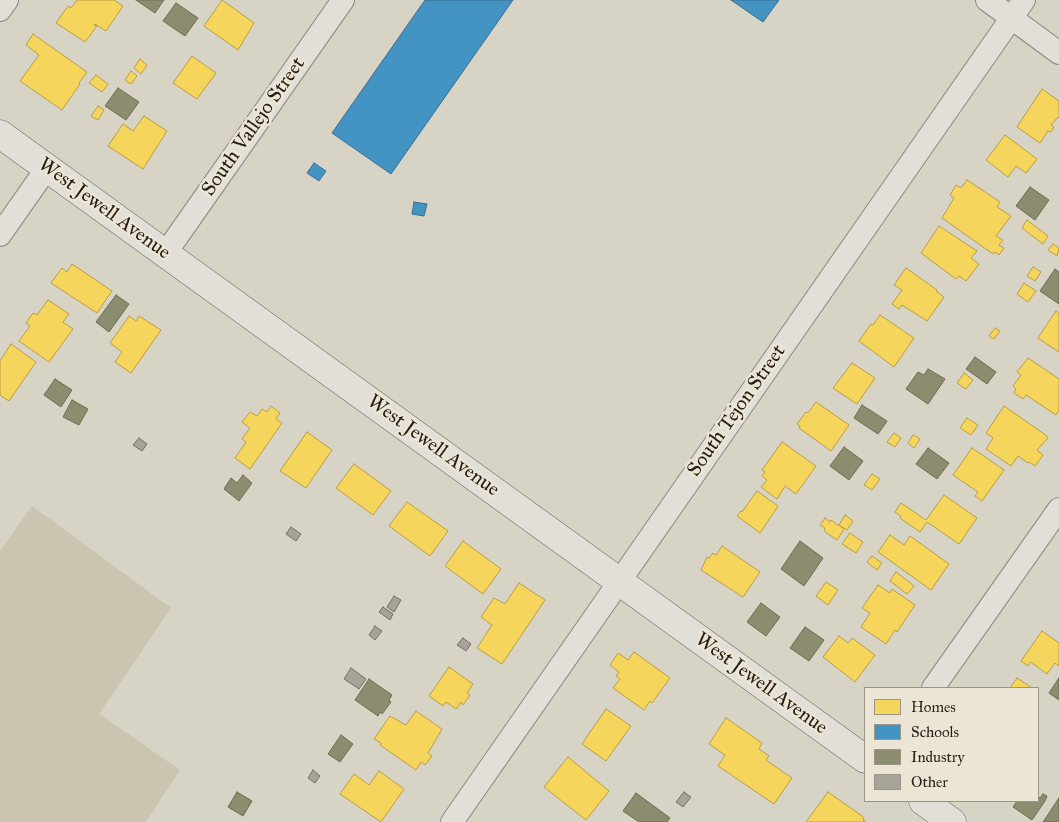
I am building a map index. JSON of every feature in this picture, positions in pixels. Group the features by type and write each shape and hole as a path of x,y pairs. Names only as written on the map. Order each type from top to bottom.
{"street":[{"path":"0,10 7,0"},
{"name":"South Vallejo Street","path":"165,254 343,0"},
{"path":"987,0 1018,9 1059,53"},
{"name":"South Tejon Street","path":"452,822 1018,9"},
{"name":"West Jewell Avenue","path":"0,134 864,758"},
{"path":"0,235 47,168"},
{"path":"934,687 1059,509"},
{"path":"924,802 952,822"}],"shaded area":[{"path":"32,506 171,608 99,714 180,770 146,822 0,822 0,551"}],"building: Homes":[{"path":"77,0 114,0 123,6 106,31 95,24 97,26 85,42 56,23 68,6 71,8"},
{"path":"222,0 254,23 238,50 204,26"},
{"path":"33,34 87,72 62,110 20,81 39,55 26,45"},
{"path":"192,56 216,73 197,99 173,83"},
{"path":"140,59 147,65 141,74 134,68"},
{"path":"131,71 137,76 131,84 125,80"},
{"path":"96,75 108,84 102,92 89,83"},
{"path":"1042,89 1059,101 1059,118 1051,125 1054,127 1051,132 1048,131 1040,143 1017,127"},
{"path":"98,106 104,110 98,120 91,116"},
{"path":"144,116 167,131 143,169 108,146 123,124 133,131"},
{"path":"1005,135 1037,159 1026,173 1016,166 1008,177 986,160"},
{"path":"967,180 1000,202 997,207 1011,216 996,236 1003,240 999,245 1004,248 999,255 995,252 993,254 942,218 954,198 950,195 956,185 961,188"},
{"path":"1027,220 1048,236 1043,244 1022,228"},
{"path":"939,226 977,251 971,258 979,264 966,281 959,276 956,279 921,253"},
{"path":"1053,244 1059,248 1057,256 1048,250"},
{"path":"72,264 112,291 97,313 51,283 62,268 67,272"},
{"path":"1033,267 1041,272 1035,281 1027,276"},
{"path":"906,268 944,297 927,321 902,305 899,309 892,304 902,290 894,285"},
{"path":"1024,283 1036,291 1028,302 1017,294"},
{"path":"48,300 69,314 63,322 73,329 49,362 19,341 30,326 26,323 33,313 37,315"},
{"path":"1056,311 1059,313 1059,352 1038,338"},
{"path":"880,315 914,338 894,367 859,341"},
{"path":"129,316 136,321 139,316 161,330 131,373 115,362 122,352 110,343"},
{"path":"995,328 1000,331 994,339 989,336"},
{"path":"11,344 36,362 9,401 0,395 0,361"},
{"path":"1028,358 1059,379 1059,410 1056,415 1026,395 1023,399 1014,393 1016,389 1013,386 1021,375 1017,372"},
{"path":"852,363 875,378 857,404 833,388"},
{"path":"964,373 973,380 966,389 957,383"},
{"path":"816,402 849,425 831,451 799,428 800,426 797,424"},
{"path":"271,406 280,413 276,419 282,423 250,469 235,458 246,442 242,439 250,428 242,422 250,412 257,416 262,409 267,412"},
{"path":"1004,406 1047,436 1048,438 1037,450 1043,455 1035,466 1018,456 1011,466 986,449 993,438 986,433"},
{"path":"967,418 978,425 971,435 960,428"},
{"path":"307,432 332,450 306,488 280,471"},
{"path":"894,433 901,438 895,447 887,442"},
{"path":"913,435 920,439 914,448 908,443"},
{"path":"782,442 816,466 796,494 785,486 777,499 761,487 767,480 762,476 765,472 762,470"},
{"path":"972,448 1004,470 982,501 975,496 978,492 953,475"},
{"path":"354,464 391,491 373,515 336,488"},
{"path":"872,474 880,479 872,490 864,485"},
{"path":"757,491 778,506 760,533 737,516"},
{"path":"944,495 977,518 959,544 927,522 920,532 900,518 901,516 895,512 901,503 926,520"},
{"path":"407,502 448,531 430,556 389,526"},
{"path":"845,515 853,521 847,530 839,525"},
{"path":"825,518 844,529 837,540 824,531 825,528 820,525"},
{"path":"850,533 863,542 856,553 842,544"},
{"path":"890,535 904,545 910,536 949,564 931,590 878,552"},
{"path":"463,541 501,569 483,594 445,566"},
{"path":"722,546 760,572 743,597 701,570 707,557 709,558 713,553 716,555"},
{"path":"872,556 882,563 877,570 867,562"},
{"path":"896,572 914,586 907,594 890,581"},
{"path":"826,582 838,590 828,605 816,596"},
{"path":"519,583 545,600 502,664 477,648 492,625 481,617 494,598 505,604"},
{"path":"878,585 890,593 892,589 915,605 897,632 895,630 886,644 861,627 870,613 862,608"},
{"path":"1042,631 1059,643 1059,666 1055,663 1047,674 1031,662 1028,666 1021,661"},
{"path":"839,636 848,643 852,638 875,655 855,682 823,657"},
{"path":"634,652 670,678 652,703 650,701 644,710 613,688 620,679 616,676 619,672 610,665 618,653 628,660"},
{"path":"449,667 473,684 467,693 470,695 463,705 461,702 456,709 446,702 443,706 429,696"},
{"path":"1017,678 1030,687 1011,687"},
{"path":"606,709 631,726 606,761 582,744"},
{"path":"416,711 442,729 428,753 432,756 425,765 421,762 416,770 374,739 390,716 406,725"},
{"path":"726,718 762,743 759,749 769,756 766,760 792,778 774,804 718,766 725,755 709,744"},
{"path":"568,757 609,791 586,820 544,787"},
{"path":"379,771 404,789 381,822 340,794 354,774 369,785"},
{"path":"828,792 862,816 866,822 806,822"}],"building: Schools":[{"path":"425,0 513,0 391,174 332,133"},
{"path":"731,0 779,0 763,22"},
{"path":"314,163 326,171 319,181 307,173"},
{"path":"414,202 427,204 424,216 412,214"}],"building: Industry":[{"path":"136,0 164,0 155,13"},
{"path":"176,3 198,18 185,36 163,21"},
{"path":"118,88 139,102 126,120 105,106"},
{"path":"1030,187 1049,200 1035,220 1016,206"},
{"path":"1055,269 1059,272 1059,304 1040,291"},
{"path":"116,295 129,304 109,332 96,322"},
{"path":"975,357 996,372 987,384 966,369"},
{"path":"928,369 945,379 928,404 906,389 918,372 924,375"},
{"path":"55,379 72,390 61,407 44,395"},
{"path":"72,400 88,409 79,425 63,417"},
{"path":"862,405 887,421 878,434 854,418"},
{"path":"844,447 863,461 849,480 830,466"},
{"path":"928,448 949,463 937,479 916,464"},
{"path":"243,475 252,483 239,501 224,489 231,478 237,483"},
{"path":"800,541 823,558 804,586 781,569"},
{"path":"761,603 780,617 766,636 747,622"},
{"path":"805,627 824,640 809,661 790,648"},
{"path":"1059,678 1059,700 1049,693"},
{"path":"369,679 392,695 389,700 391,702 382,714 380,712 378,716 355,700"},
{"path":"341,735 353,744 340,762 328,754"},
{"path":"237,792 252,801 243,816 228,807"},
{"path":"636,793 670,818 667,822 639,822 623,811"},
{"path":"1043,794 1047,796 1032,820 1013,807 1016,802 1039,802"},
{"path":"1059,798 1059,822 1043,822"}],"building: Other":[{"path":"139,438 147,444 142,451 133,445"},
{"path":"291,527 301,534 296,541 286,534"},
{"path":"394,596 401,600 394,612 387,607"},
{"path":"383,607 393,614 390,620 379,612"},
{"path":"375,626 382,631 375,640 369,635"},
{"path":"463,638 471,644 466,651 457,645"},
{"path":"351,668 366,679 359,689 344,679"},
{"path":"313,770 320,776 315,783 308,778"},
{"path":"684,792 691,797 683,807 676,802"}]}
